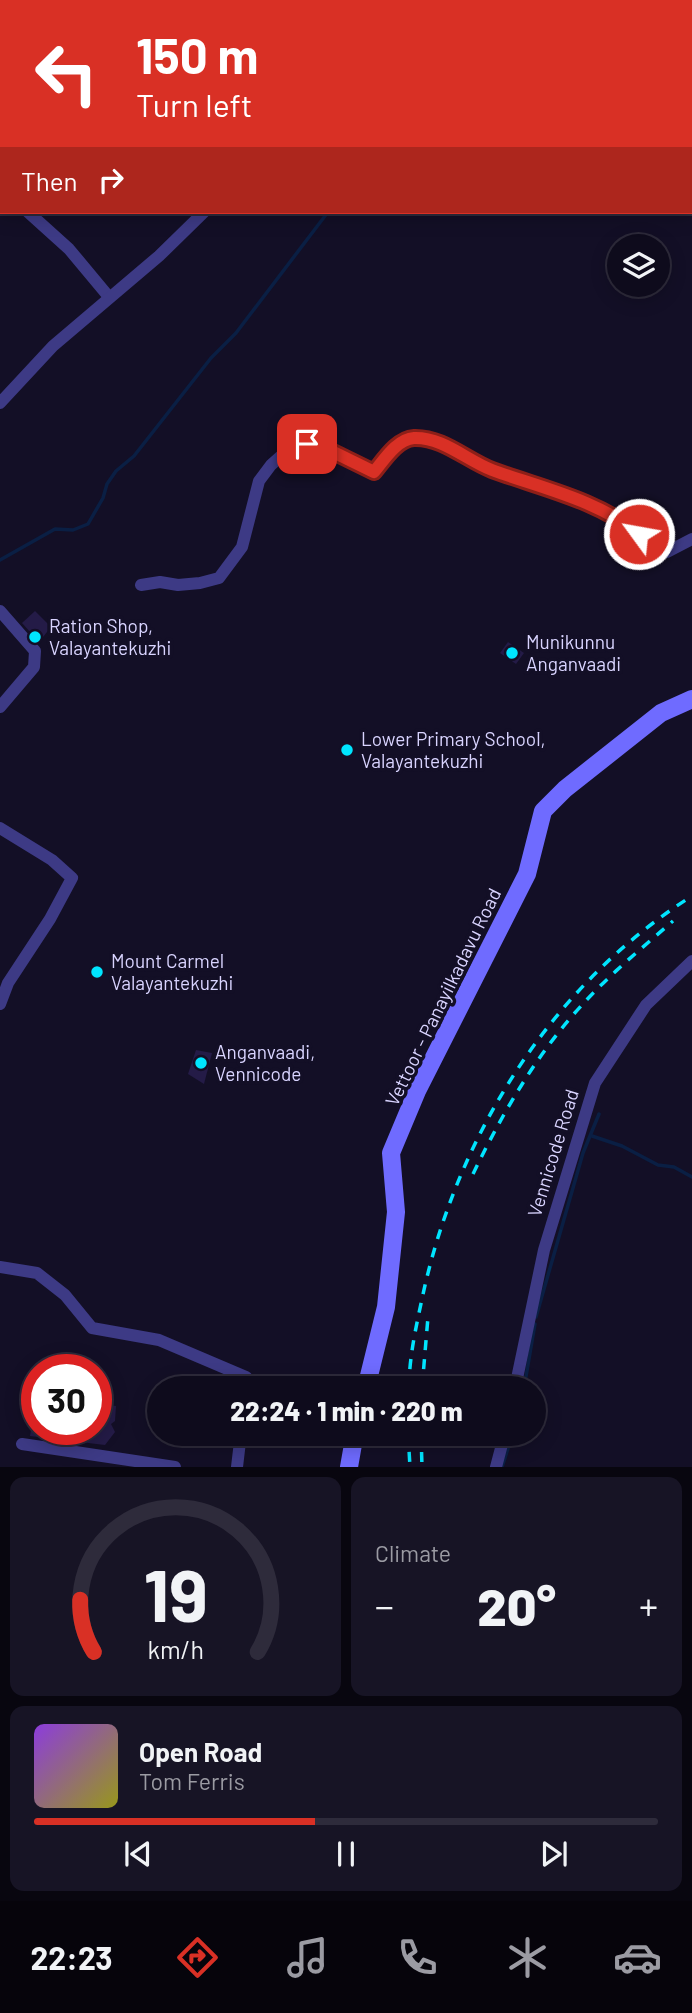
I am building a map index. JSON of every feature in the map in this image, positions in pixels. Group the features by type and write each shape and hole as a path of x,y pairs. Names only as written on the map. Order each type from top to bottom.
{"main road":[{"name":"Vettoor - Panayilkadavu Road","path":"369,1376 386,1307 396,1212 391,1153 417,1090 527,874 543,811 565,789 661,713 692,699"},
{"path":"349,1467 353,1446"}],"street":[{"path":"30,214 69,249 109,297"},
{"path":"3,396 52,346 159,256 202,214"},
{"path":"141,585 160,582 178,585 219,578 242,547 260,481 289,449 307,444 321,446 374,472 400,443 412,438 442,443 490,469 542,486 602,511 628,524 660,551 667,552 692,539"},
{"path":"0,611 35,651 34,667 0,707"},
{"path":"0,828 52,860 72,878 50,919 8,983 0,1004"},
{"name":"Vennicode Road","path":"517,1376 544,1250 595,1083 646,1005 692,961"},
{"path":"0,1267 37,1273 65,1295 92,1328 159,1340 244,1376"},
{"path":"29,1445 176,1467"},
{"path":"237,1467 239,1446"},
{"path":"496,1467 502,1446"}],"building":[{"name":"Ration Shop, Valayantekuzhi","path":"35,611 51,627 39,642 22,623"},
{"name":"Munikunnu Anganvaadi","path":"508,642 524,653 516,664 500,653"},
{"name":"Anganvaadi, Vennicode","path":"196,1050 212,1053 204,1084 188,1074"},
{"path":"112,1405 116,1406 115,1421 112,1423"}],"waterway":[{"path":"0,560 55,529 73,530 88,524 116,471 134,456 211,358 236,333 326,214"},
{"path":"536,1317 583,1153 599,1114"},
{"path":"592,1136 622,1146 658,1165 674,1167 692,1177"},
{"path":"526,1376 535,1324"},
{"path":"502,1467 509,1446"}],"railway":[{"path":"410,1376 415,1332 438,1239 459,1180 485,1124 517,1070 554,1020 595,974 641,932 692,896"},
{"path":"473,1174 521,1086 549,1044 603,983 673,921"},
{"path":"423,1376 428,1317"},
{"path":"409,1446 410,1467"},
{"path":"421,1446 422,1467"}],"place":[{"name":"Ration Shop, Valayantekuzhi","path":"35,637"},
{"name":"Munikunnu Anganvaadi","path":"512,653"},
{"name":"Lower Primary School, Valayantekuzhi","path":"347,750"},
{"name":"Mount Carmel Valayantekuzhi","path":"97,972"},
{"name":"Anganvaadi, Vennicode","path":"201,1063"}],"route":[{"path":"307,444 321,446 374,472 400,443 412,438 442,443 490,469 542,486 602,511 628,524 639,534"}]}
